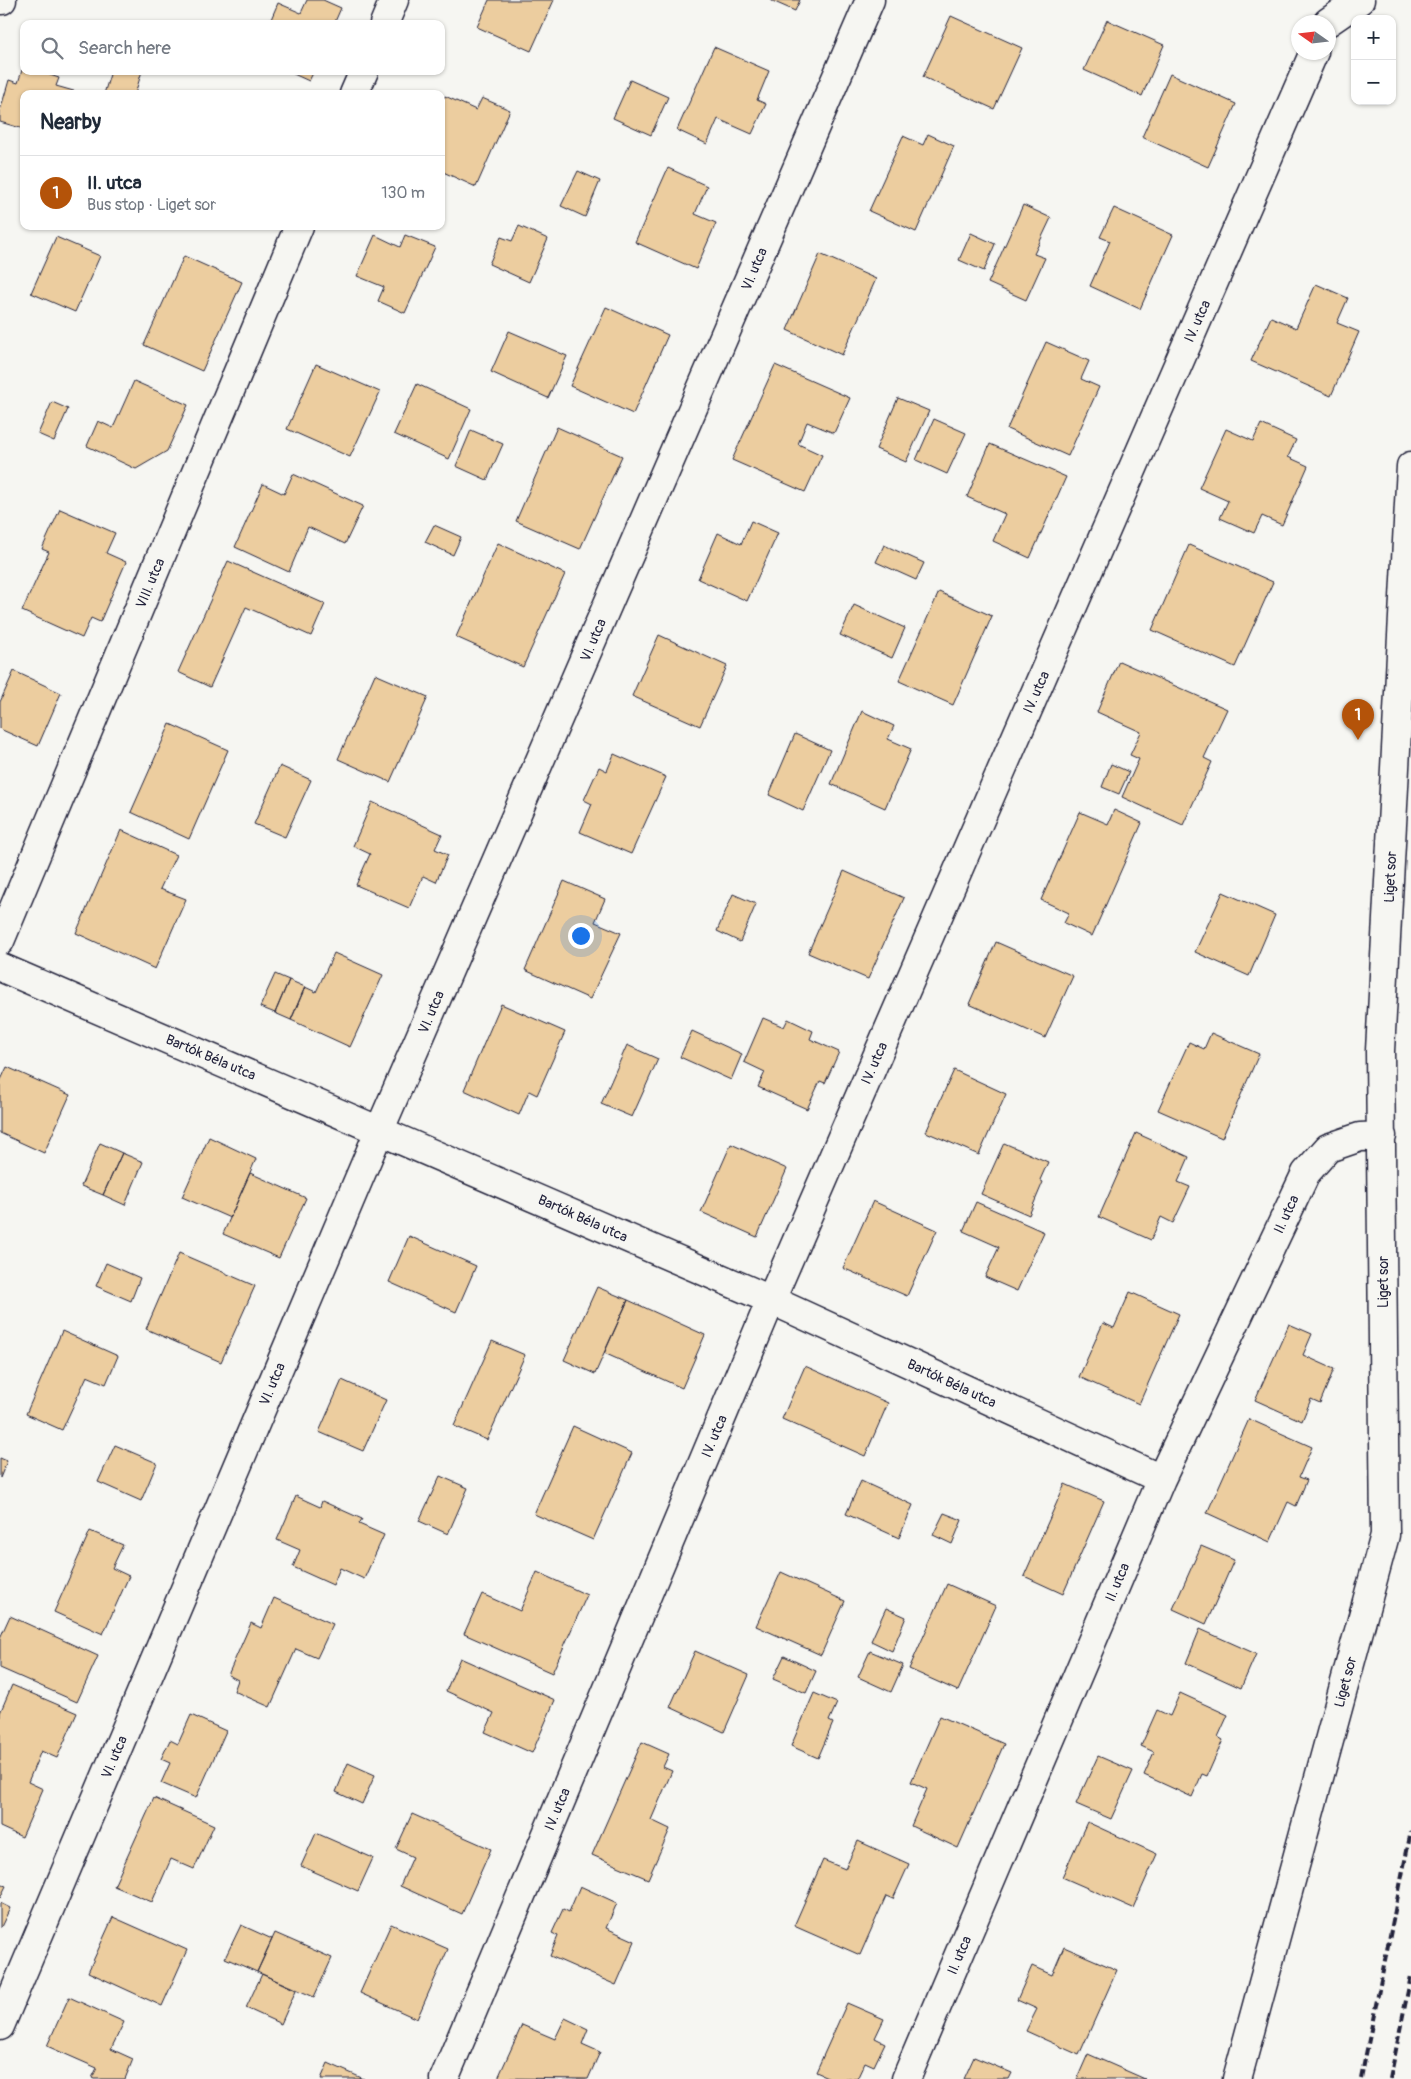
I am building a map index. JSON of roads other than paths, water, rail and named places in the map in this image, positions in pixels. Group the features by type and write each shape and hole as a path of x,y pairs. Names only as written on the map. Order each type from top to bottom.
{"street":[{"path":"386,20 394,0"},
{"name":"VI. utca","path":"0,2026 380,1129 870,0"},
{"path":"1336,16 1360,0"},
{"name":"IV. utca","path":"444,2079 771,1300 1311,60"},
{"path":"356,90 362,75"},
{"name":"VIII. utca","path":"0,940 297,230"},
{"name":"Liget sor","path":"1236,2079 1385,1535 1380,1051 1411,466"},
{"name":"Bartók Béla utca","path":"0,966 771,1300 1160,1480"},
{"name":"II. utca","path":"906,2079 1160,1480 1306,1173 1328,1148 1360,1137 1382,1136"}],"railway":[{"path":"1361,2079 1411,1831"},
{"path":"1390,2079 1411,1976"}],"place":[{"name":"II. utca","path":"1358,740"}]}
